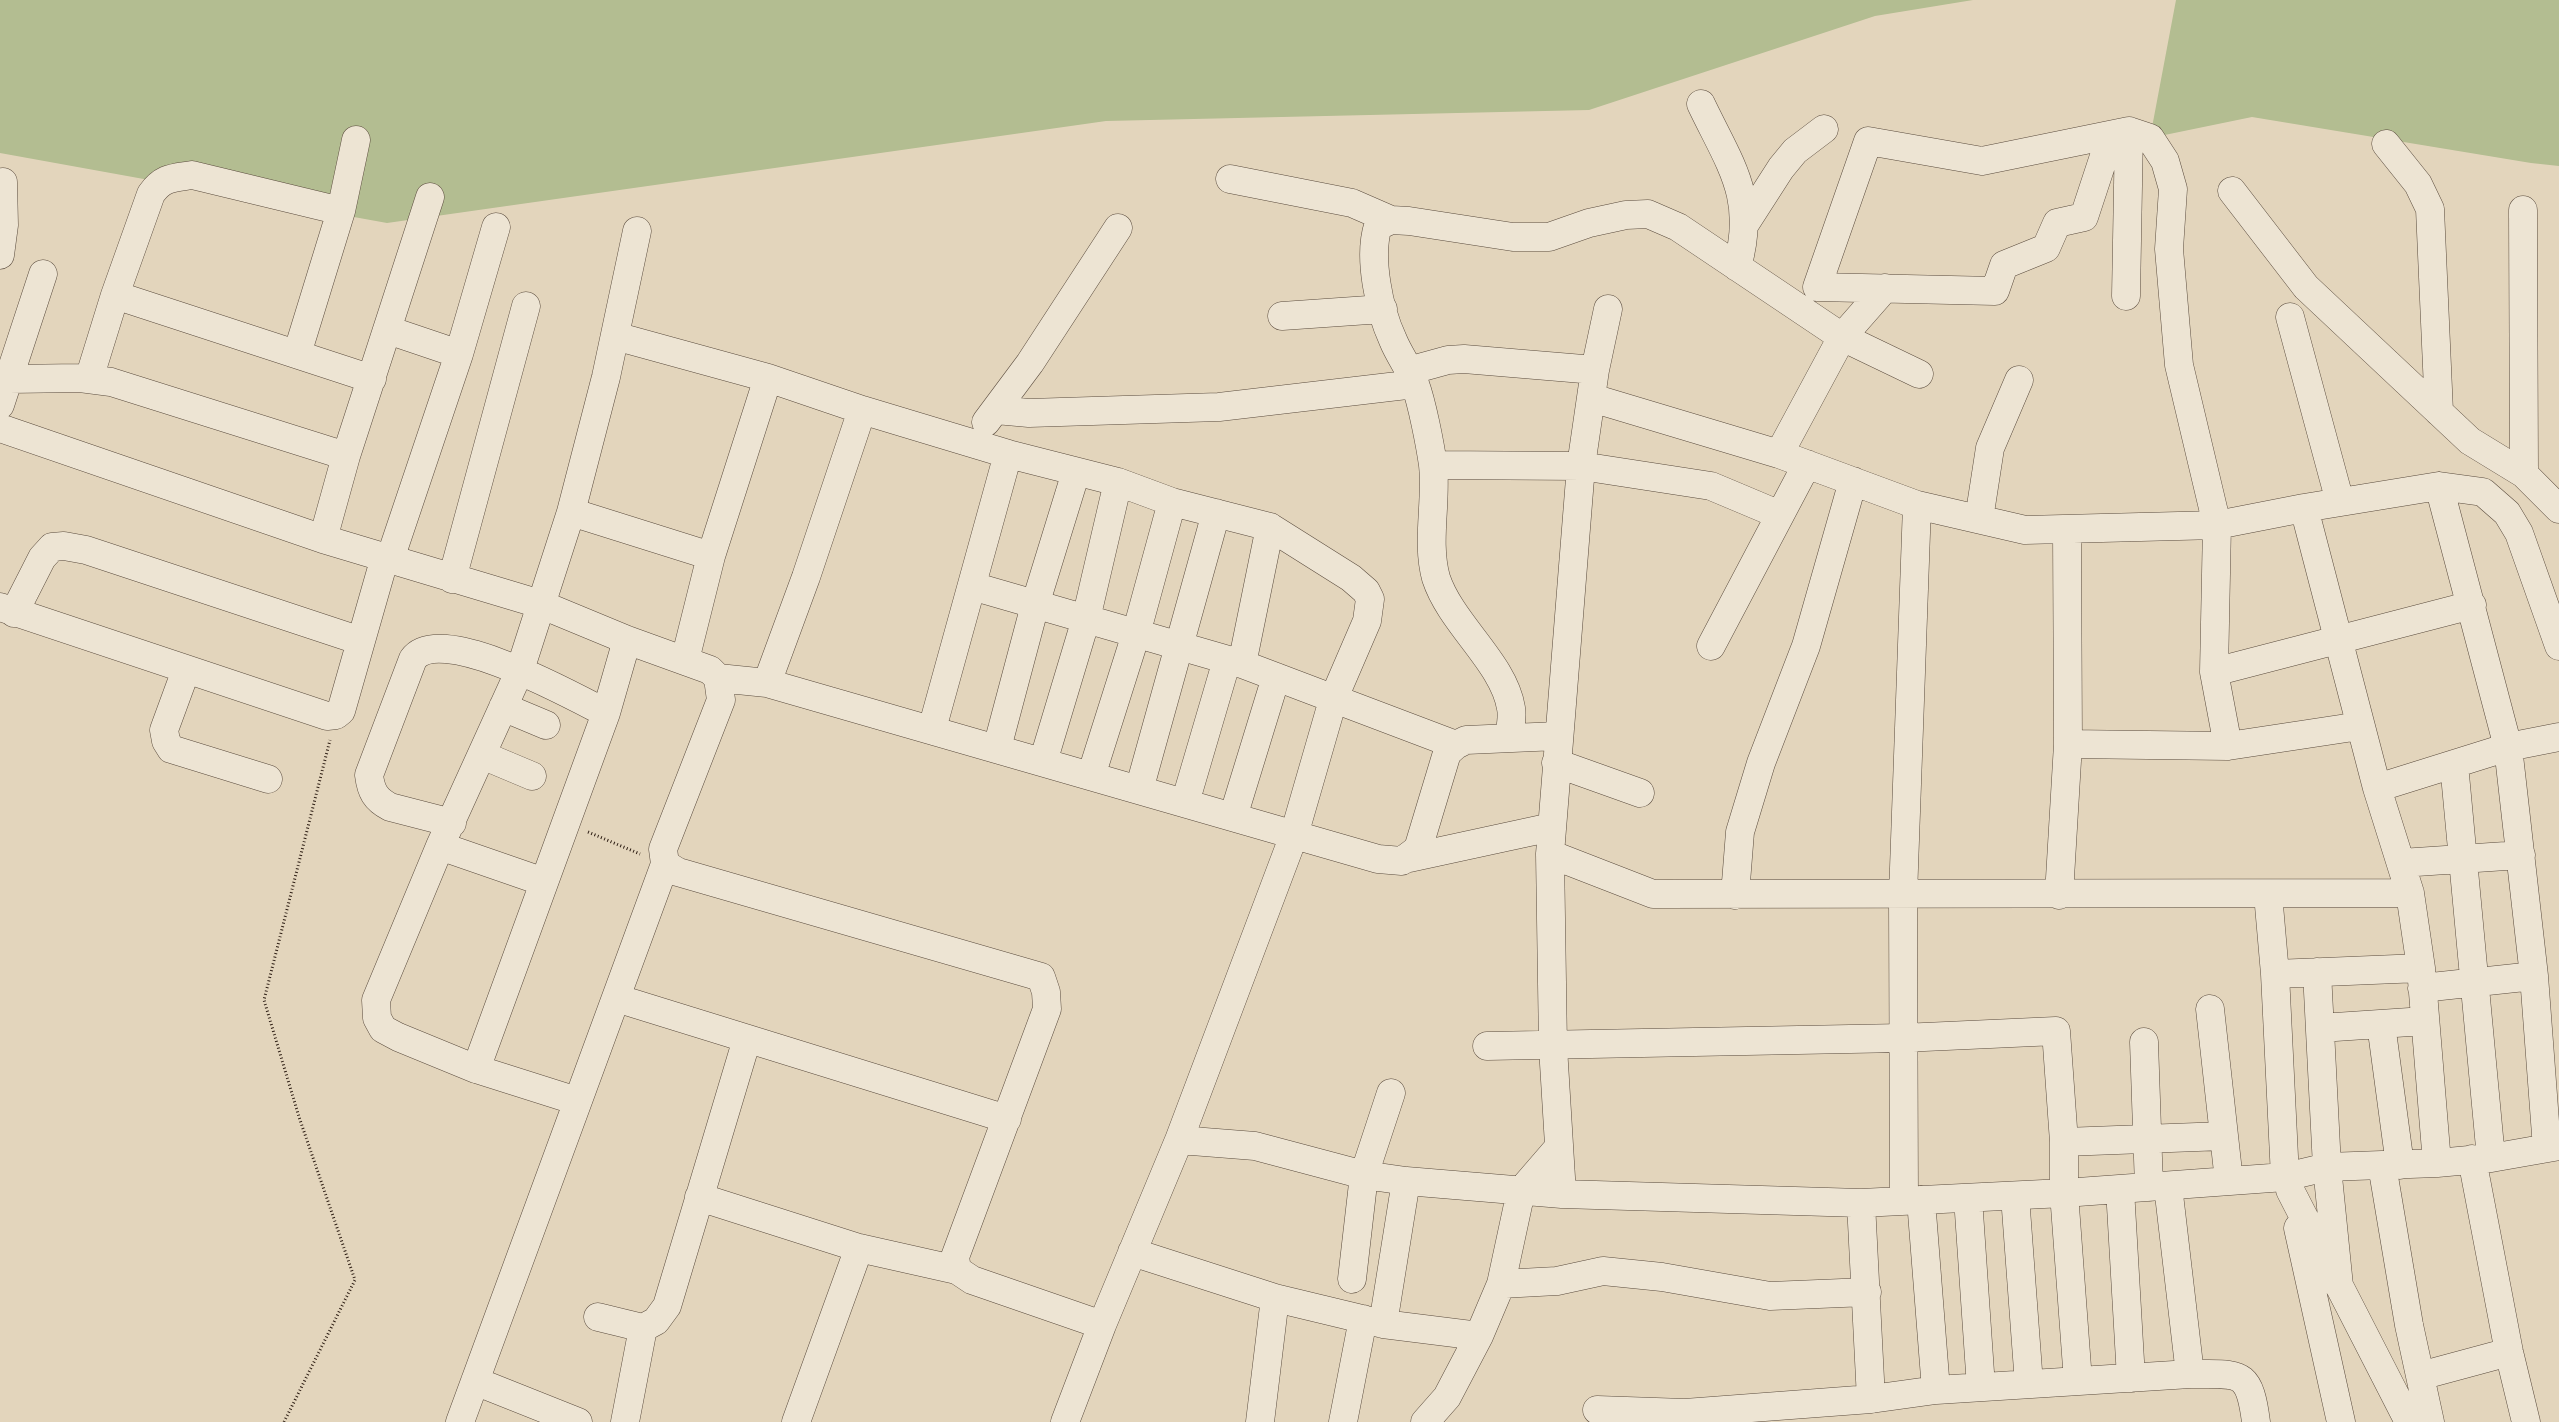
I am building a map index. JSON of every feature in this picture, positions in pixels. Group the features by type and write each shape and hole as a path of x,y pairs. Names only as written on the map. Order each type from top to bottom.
{"street":[{"path":"1701,104 1737,178 1744,201 1745,224 1743,246 1737,267"},
{"path":"1745,224 1781,168 1795,151 1824,129"},
{"path":"2120,133 2084,217 2057,223 2046,248 2004,265 1995,291 1817,287 1868,141 1982,161 2120,133 2150,138 2164,161 2173,189 2169,249 2179,365 2217,525 2214,672 2228,746"},
{"path":"2120,133 2126,296"},
{"path":"297,354 341,212 356,140"},
{"path":"2386,144 2418,184 2430,209 2439,412"},
{"path":"89,379 115,296 151,194 158,183 171,178 192,175 341,212"},
{"path":"1230,179 1352,203 1391,220 1530,238 1550,237 1589,223 1626,215 1648,214 1678,228 1842,337 1919,374"},
{"path":"0,255 4,225 3,182"},
{"path":"2232,191 2306,287 2470,441 2524,474 2559,509"},
{"path":"323,539 346,456 430,197"},
{"path":"2523,210 2524,474"},
{"path":"1391,220 1378,226 1374,239 1374,261 1383,308 1392,338 1412,377 1433,465 1433,558 1436,577 1446,601 1501,681 1512,711 1509,738"},
{"path":"361,642 86,550 64,546 52,547 42,558 7,610 327,716 336,716 341,711 361,642 392,560 459,354 496,228"},
{"path":"970,443 1030,363 1118,228"},
{"path":"577,1101 476,1068 398,1037 384,1029 377,1018 376,1000 446,835 520,670 571,512 615,336 637,231"},
{"path":"0,406 43,274"},
{"path":"1779,454 1842,337 1885,288"},
{"path":"115,296 372,379"},
{"path":"443,576 526,306"},
{"path":"1282,316 1383,308"},
{"path":"1562,1194 1553,1047 1550,854 1558,736 1582,466 1595,370 1608,308"},
{"path":"2290,317 2340,502"},
{"path":"388,330 459,354"},
{"path":"615,336 768,378 862,410 970,443 1118,482 1172,502 1270,527 1352,578 1366,591 1370,600 1367,621 1333,700 1294,835 1179,1140 1102,1325 1065,1422"},
{"path":"996,410 1038,413 1219,406 1412,377 1448,360 1464,359 1595,370"},
{"path":"685,660 710,556 768,378"},
{"path":"9,379 89,379 112,382 346,456"},
{"path":"1979,519 1990,448 2019,380"},
{"path":"1592,398 1779,454 1917,505 2025,530 2217,525 2304,508 2439,486 2483,492 2507,513 2519,533 2559,646"},
{"path":"767,683 806,577 862,410"},
{"path":"0,428 323,539 540,604 627,640 710,670 718,678 721,700 663,849 665,864 460,1422"},
{"path":"932,729 1008,454"},
{"path":"1711,646 1807,464"},
{"path":"1433,465 1582,466 1711,486 1780,515"},
{"path":"996,748 1035,605 1076,472"},
{"path":"1043,762 1086,619 1118,482"},
{"path":"1735,895 1740,832 1761,763 1806,646 1853,482"},
{"path":"1179,1140 1255,1146 1364,1175 1406,1181 1562,1194 1861,1203 2064,1193 2285,1177 2327,1167 2437,1163 2482,1159 2553,1147 2508,747 2439,486"},
{"path":"1091,776 1136,634 1172,502"},
{"path":"1917,505 1903,896 1902,1038 1912,1201 1936,1390"},
{"path":"2304,508 2377,788 2410,893 2421,978 2437,1163"},
{"path":"571,512 710,556"},
{"path":"1139,790 1216,513"},
{"path":"1185,803 1235,662 1270,527"},
{"path":"2058,894 2068,744 2067,529"},
{"path":"972,586 1235,662 1456,745"},
{"path":"2214,672 2338,638 2472,605"},
{"path":"476,1068 567,824 606,713 627,640"},
{"path":"544,882 381,802 372,791 370,775 413,659 417,653 431,648 450,648 520,670 606,713"},
{"path":"186,670 164,730 166,741 171,749 268,779"},
{"path":"1233,817 1276,677"},
{"path":"718,678 767,683 1378,859 1402,861 1552,827"},
{"path":"503,707 546,725"},
{"path":"2068,744 2228,746 2360,726"},
{"path":"1409,858 1418,849 1447,753 1456,745 1466,740 1558,736"},
{"path":"2377,788 2508,747 2559,741"},
{"path":"482,755 532,776"},
{"path":"1556,763 1640,793"},
{"path":"2454,764 2462,859 2476,982 2482,1159 2509,1352 2526,1422"},
{"path":"1550,854 1653,894 1903,896 2410,893"},
{"path":"2401,863 2521,855"},
{"path":"665,864 678,872 1041,977 1046,992 1047,1008 954,1258 957,1270"},
{"path":"2268,894 2275,974 2285,1177"},
{"path":"2275,974 2317,972 2476,982 2534,976"},
{"path":"2317,972 2327,1167 2339,1286"},
{"path":"616,998 1007,1119"},
{"path":"2210,1009 2229,1181"},
{"path":"2320,1028 2425,1021"},
{"path":"2381,1024 2391,1165 2409,1325 2430,1422"},
{"path":"1487,1046 1553,1047 1902,1038 2056,1031 2064,1142 2064,1193 2078,1381"},
{"path":"598,1317 642,1328 656,1321 666,1306 747,1039"},
{"path":"2144,1042 2148,1139 2159,1186 2190,1374"},
{"path":"1352,1279 1364,1175 1391,1093"},
{"path":"2064,1142 2224,1136"},
{"path":"1425,1422 1447,1397 1479,1336 1501,1284 1521,1191 1559,1147"},
{"path":"1343,1422 1373,1322 1406,1181"},
{"path":"2120,1189 2131,1378"},
{"path":"2341,1422 2290,1190 2409,1422"},
{"path":"2015,1196 2029,1384"},
{"path":"699,1197 859,1248 957,1270 972,1280 1102,1325"},
{"path":"1968,1198 1982,1387"},
{"path":"1861,1203 1871,1399"},
{"path":"796,1422 859,1248"},
{"path":"1132,1252 1275,1298 1373,1322 1479,1336"},
{"path":"1501,1284 1557,1281 1603,1271 1662,1277 1770,1296 1867,1292"},
{"path":"1260,1422 1275,1298"},
{"path":"625,1422 642,1328"},
{"path":"2420,1376 2509,1352"},
{"path":"1597,1410 1685,1413 1871,1399 1936,1390 2190,1374 2229,1375 2241,1378 2252,1393 2256,1422"},
{"path":"475,1381 578,1422"}],"path":[{"path":"284,1422 355,1280 299,1117 264,1000 336,716"},
{"path":"567,824 665,864"}],"green space":[{"path":"0,0 1973,0 1875,16 1589,110 1106,121 387,223 0,153"},
{"path":"2176,0 2559,0 2559,166 2252,117 2150,138"}]}
